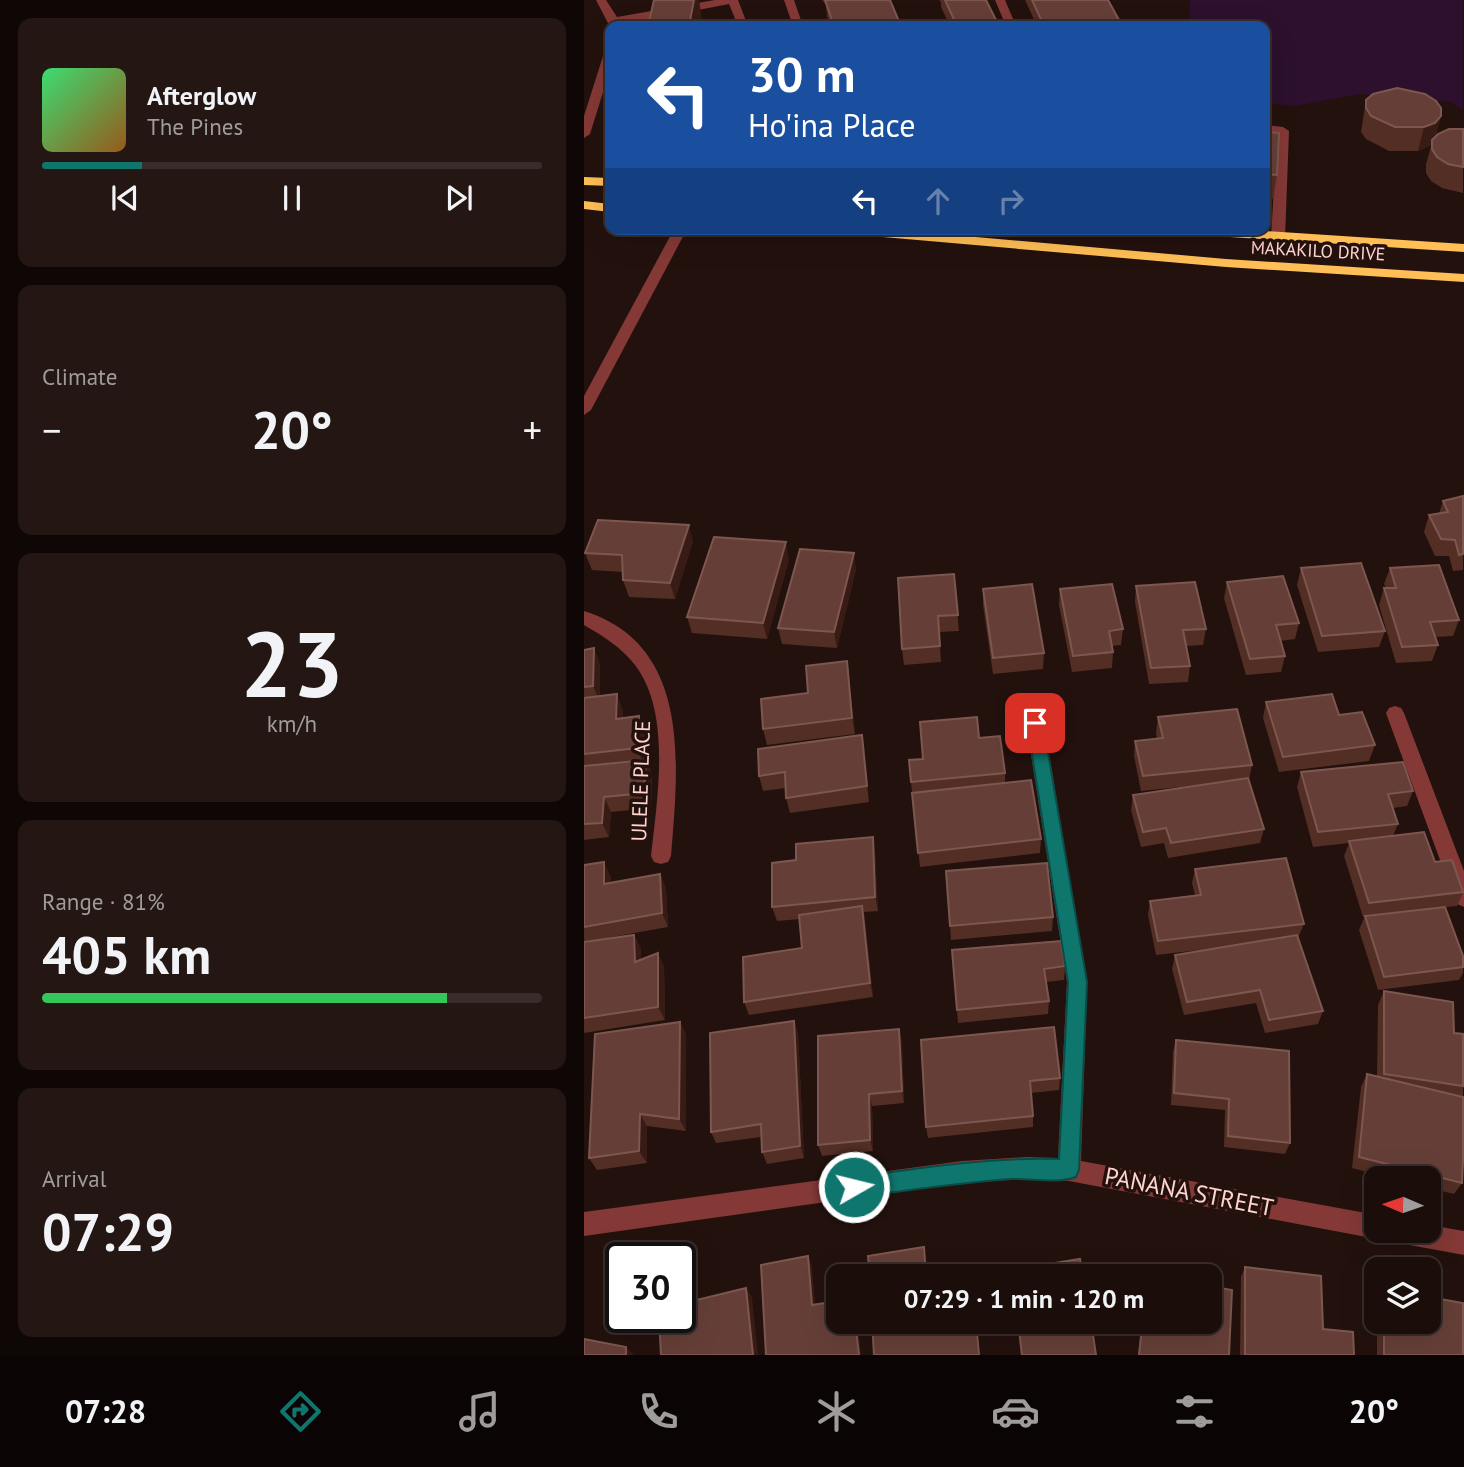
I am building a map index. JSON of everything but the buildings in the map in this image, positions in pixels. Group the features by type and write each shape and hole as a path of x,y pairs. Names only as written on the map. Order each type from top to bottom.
{"main road":[{"path":"584,181 605,182"},
{"path":"584,205 605,207"},
{"name":"MAKAKILO DRIVE","path":"906,235 1226,263 1464,278"},
{"path":"1226,263 1229,235"},
{"name":"MAKAKILO DRIVE","path":"1254,235 1464,248"}],"street":[{"path":"601,0 614,21"},
{"path":"625,21 733,0 741,21"},
{"path":"789,0 796,21"},
{"path":"1000,0 1009,21"},
{"path":"584,134 605,69"},
{"path":"1270,130 1283,131 1278,238"},
{"path":"584,410 678,235"},
{"name":"ULELE PLACE","path":"584,617 610,631 626,644 651,675 660,693 669,733 661,856"},
{"path":"1394,713 1464,898"},
{"path":"1035,723 1078,982 1069,1170"},
{"name":"PANANA STREET","path":"584,1224 962,1172 1026,1168 1069,1170 1364,1225"},
{"path":"1442,1240 1464,1244"}],"shaded area":[{"path":"1190,0 1463,0 1463,110 1451,102 1360,94 1295,106 1270,104 1270,21 1189,21"}],"route":[{"path":"854,1187 962,1172 1026,1168 1069,1170 1078,982 1035,723"}]}
